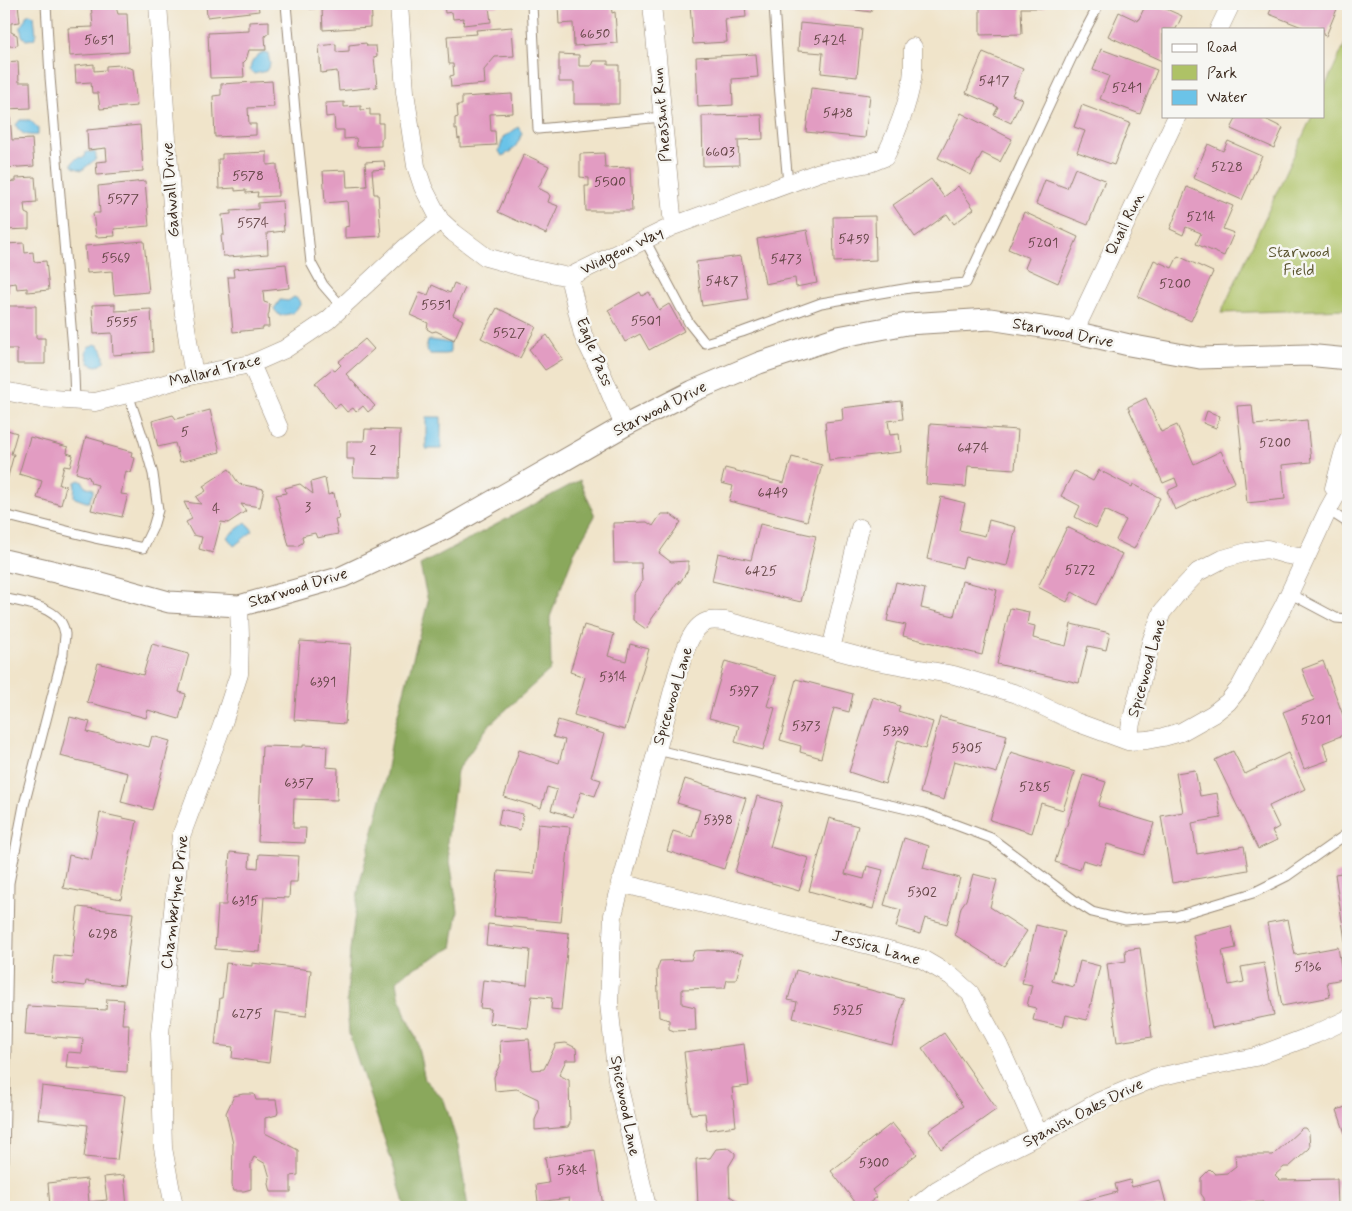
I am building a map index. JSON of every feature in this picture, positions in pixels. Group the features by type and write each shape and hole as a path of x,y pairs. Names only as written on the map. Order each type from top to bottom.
{"street":[{"name":"Gadwall Drive","path":"158,4 176,256 194,375"},
{"name":"Widgeon Way","path":"399,4 405,92 416,166 423,187 440,220 454,233 486,256 522,267 569,277 673,226 820,172 870,162 885,156 894,139 909,92 913,70 912,47"},
{"name":"Pheasant Run","path":"652,4 673,226"},
{"path":"1219,28 1226,5"},
{"name":"Quail Run","path":"1074,332 1176,118"},
{"name":"Mallard Trace","path":"4,391 40,398 96,402 194,375 251,364 285,349 328,320 404,248 440,220"},
{"name":"Eagle Pass","path":"569,277 583,335 624,426"},
{"name":"Starwood Drive","path":"4,560 90,580 169,602 239,606 342,577 403,549 446,528 624,426 759,362 838,337 907,324 990,319 1074,332 1129,346 1200,358 1307,355 1348,359"},
{"path":"251,364 279,428"},
{"name":"Spicewood Lane","path":"1328,510 1348,440"},
{"name":"Spicewood Lane","path":"647,1207 617,1079 609,1003 612,914 677,675 690,641 698,627 709,621 726,620 876,661 954,675 1017,694 1076,722 1128,741 1147,740 1181,732 1213,714 1228,702 1243,681 1289,593 1328,510 1348,474"},
{"path":"831,650 860,528"},
{"name":"Spicewood Lane","path":"1128,741 1151,642 1162,612 1198,572 1224,558 1267,550 1305,558"},
{"name":"Chamberlyne Drive","path":"174,1207 163,1148 160,1033 181,836 222,726 239,674 239,606"},
{"name":"Jessica Lane","path":"620,883 922,959 950,976 970,993 998,1044 1039,1135"},
{"name":"Spanish Oaks Drive","path":"916,1207 937,1190 970,1170 1098,1102 1157,1077 1255,1057 1316,1034 1348,1019"}],"lane":[{"path":"46,4 75,400"},
{"path":"286,4 294,111 311,263 323,285 342,307"},
{"path":"532,4 538,129 662,117"},
{"path":"774,4 788,184"},
{"path":"645,240 689,323 705,343 742,332 822,303 910,288 966,283 1078,44 1096,10 1095,4"},
{"path":"4,515 143,548 153,527 158,510 153,474 128,394"},
{"path":"1328,510 1348,523"},
{"path":"1289,593 1336,618 1348,619"},
{"path":"4,598 46,609 54,613 61,620 65,634 62,654 24,805 9,883 4,1162"},
{"path":"656,750 924,813 991,838 1092,912 1126,920 1176,916 1253,893 1287,876 1348,833"}],"green space":[{"name":"Starwood Field","path":"1348,37 1348,309 1221,313 1311,118 1324,118 1324,89"},
{"path":"580,480 595,516 574,553 550,617 551,669 489,725 457,771 447,842 458,911 452,948 408,971 397,981 406,1017 416,1038 425,1080 444,1100 458,1145 468,1207 405,1207 395,1171 349,1034 347,1000 350,949 359,886 382,795 394,729 428,602 420,565"}],"water":[{"path":"30,14 34,16 36,34 34,39 26,40 23,37 21,26 26,16"},
{"path":"262,53 268,53 270,64 266,71 254,74 250,70 251,65 255,58"},
{"path":"20,120 30,120 38,128 38,135 22,133 16,125"},
{"path":"518,127 522,133 517,144 510,152 502,156 499,151 504,136"},
{"path":"86,152 95,152 96,159 82,170 72,166 72,163 77,158 85,157"},
{"path":"294,297 300,302 300,305 293,313 280,316 274,309 280,300 288,301"},
{"path":"428,341 450,343 450,353 430,354 426,349"},
{"path":"95,344 101,349 104,358 101,365 96,366 89,363 86,353 88,347"},
{"path":"426,417 441,417 441,449 426,449"},
{"path":"79,480 85,486 93,489 89,502 74,496 75,482"},
{"path":"246,522 253,531 234,546 227,537"}],"building":[{"path":"4,4 18,4 20,22 11,23 11,32 17,35 18,45 4,47"},
{"path":"91,4 110,4 116,7 118,14 127,14 129,52 70,56 68,28 93,27"},
{"path":"206,4 258,4 259,11 207,17"},
{"path":"310,4 371,4 372,19 370,19 370,27 323,30 322,8 310,9"},
{"path":"444,4 499,4 499,6 489,7 491,22 463,25 464,18 453,19 452,12 445,13"},
{"path":"558,4 583,4 583,6 611,4 612,13 615,12 617,43 574,46 573,23 559,24"},
{"path":"690,4 745,4 746,17 725,19 727,42 693,44"},
{"path":"818,4 873,4 871,12"},
{"path":"980,4 1044,4 1044,8 1021,8 1022,34 980,35"},
{"path":"1146,4 1155,4 1182,16 1176,28 1162,28 1162,61 1108,36 1119,12 1138,21"},
{"path":"1273,4 1339,4 1326,36 1324,35 1324,28 1304,28 1269,14"},
{"path":"269,21 269,33 265,36 266,50 249,50 243,63 244,77 210,78 208,33 249,31 249,22"},
{"path":"800,23 862,29 857,77 821,73 823,53 798,51"},
{"path":"512,27 514,56 495,57 484,70 485,84 451,87 450,76 454,75 453,64 449,64 447,36 477,34 476,30"},
{"path":"366,43 367,46 376,46 377,56 374,57 377,87 339,91 337,71 321,73 319,46 336,44 336,52 349,51 349,45"},
{"path":"1101,49 1157,70 1140,114 1100,99 1109,76 1093,70"},
{"path":"983,52 1023,69 1012,95 1022,99 1011,123 994,115 998,107 966,93"},
{"path":"559,54 579,55 579,66 591,66 593,61 608,61 608,65 619,65 619,104 574,104 574,82 559,82"},
{"path":"756,54 758,77 732,79 733,105 698,107 696,57"},
{"path":"18,61 19,82 30,82 31,108 4,109 4,62"},
{"path":"94,64 94,71 106,70 106,66 120,65 133,69 137,106 100,109 98,93 92,93 91,82 76,83 75,66"},
{"path":"272,81 274,107 248,108 249,124 256,124 256,135 215,137 213,96 221,95 221,84"},
{"path":"811,88 870,95 865,138 806,132"},
{"path":"512,94 513,113 490,114 491,131 495,131 496,145 460,147 460,138 458,139 457,129 455,129 455,118 458,117 457,105 462,105 462,97"},
{"path":"344,102 344,107 361,106 361,110 370,109 370,115 379,115 379,123 383,123 381,146 357,147 356,138 344,139 344,130 335,130 334,116 326,117 325,103"},
{"path":"1082,105 1130,123 1114,165 1077,152 1085,131 1074,127"},
{"path":"961,113 1012,139 1000,162 982,153 971,175 938,158"},
{"path":"762,115 763,139 738,140 739,165 703,166 702,116"},
{"path":"10,116 12,140 32,139 34,166 4,168 4,117"},
{"path":"1234,118 1265,118 1283,128 1274,148 1231,129 1236,119"},
{"path":"140,125 143,171 97,175 96,162 107,161 106,148 88,150 87,130"},
{"path":"1228,141 1262,156 1242,200 1193,178 1208,144 1223,151"},
{"path":"267,152 267,165 277,164 278,196 257,197 258,192 246,193 246,190 235,191 235,188 219,189 218,159 222,159 222,154"},
{"path":"604,153 605,168 630,167 632,211 586,211 585,186 589,186 589,178 580,177 580,154"},
{"path":"524,154 549,166 538,188 548,193 550,196 548,202 558,206 546,234 498,212"},
{"path":"384,161 385,169 372,170 374,194 378,194 381,236 345,238 345,227 349,226 347,201 325,203 323,171 346,170 347,187 367,186 365,162"},
{"path":"1075,168 1105,180 1088,225 1036,204 1045,180 1067,188"},
{"path":"35,177 37,202 24,203 25,213 29,215 29,229 4,230 4,182 16,181 16,178"},
{"path":"931,179 944,197 958,186 974,209 954,224 947,214 915,237 893,205"},
{"path":"145,181 149,226 114,229 115,236 96,237 93,213 100,213 98,186"},
{"path":"1187,187 1233,206 1223,229 1234,233 1224,256 1196,244 1201,233 1186,227 1183,235 1170,229"},
{"path":"282,201 284,231 267,233 268,254 223,256 221,235 224,235 222,215 231,214 231,211 258,209 258,203"},
{"path":"1024,212 1078,237 1058,283 1025,268 1029,258 1008,249"},
{"path":"875,216 876,260 834,262 833,217"},
{"path":"807,230 817,283 796,287 795,278 765,284 757,239"},
{"path":"144,241 149,292 114,295 112,271 87,273 85,246"},
{"path":"24,243 25,253 33,252 34,262 46,261 49,290 27,292 27,288 17,289 16,283 9,284 9,293 4,293 4,244"},
{"path":"741,256 748,299 702,306 696,262"},
{"path":"1178,256 1213,272 1191,321 1138,297 1154,260 1172,268"},
{"path":"286,264 289,288 263,291 264,302 270,304 268,315 269,327 233,332 228,277 234,277 233,269"},
{"path":"454,283 465,288 453,315 463,320 454,340 436,331 432,332 427,329 428,323 410,315 420,292 428,295 432,285 450,293"},
{"path":"640,292 642,296 649,292 659,310 669,304 684,331 649,350 640,334 625,342 608,310"},
{"path":"115,304 115,311 151,309 153,352 113,355 112,333 94,334 92,305"},
{"path":"4,306 36,306 36,338 45,338 45,364 17,364 17,349 4,349"},
{"path":"497,308 536,327 520,358 481,338"},
{"path":"547,335 563,359 545,370 529,349"},
{"path":"365,339 374,349 346,374 375,406 368,412 363,406 356,412 353,408 347,412 340,404 335,408 315,383 332,369 335,371 341,365 338,362"},
{"path":"1146,398 1161,432 1177,425 1194,464 1221,451 1235,482 1175,510 1167,491 1178,486 1175,478 1163,483 1128,407"},
{"path":"901,401 903,419 888,421 890,435 899,434 901,452 829,460 825,422 843,420 842,408"},
{"path":"1252,405 1254,425 1307,420 1311,462 1282,465 1285,499 1247,503 1237,406"},
{"path":"210,410 220,452 180,462 175,443 158,447 152,421 173,415 176,419"},
{"path":"1207,411 1220,416 1216,428 1203,423"},
{"path":"930,424 1018,430 1015,469 968,466 966,487 926,484"},
{"path":"4,429 17,433 7,480 4,480"},
{"path":"365,429 400,430 399,478 353,477 354,459 347,459 347,441 364,441"},
{"path":"30,437 68,447 67,453 73,455 70,467 64,466 59,485 66,486 61,505 37,498 42,481 19,474"},
{"path":"86,437 132,452 131,457 135,458 131,473 126,471 121,494 128,495 122,517 91,510 98,485 91,483 89,477 76,473"},
{"path":"792,457 822,465 807,521 729,501 733,486 721,483 725,468 784,483"},
{"path":"229,469 239,484 264,489 260,507 241,504 246,511 228,523 221,522 213,553 199,549 202,537 193,535 186,522 192,519 184,502 201,504 196,497 206,491 203,486"},
{"path":"1099,470 1132,487 1133,484 1160,498 1134,549 1116,540 1126,520 1105,510 1096,528 1075,517 1080,506 1061,496 1074,471 1093,481"},
{"path":"325,478 328,495 334,493 339,519 335,520 338,534 317,538 315,533 302,536 302,543 297,546 289,546 276,495 286,493 285,488 300,484 313,494 311,482"},
{"path":"941,497 965,503 959,530 985,536 989,520 1016,527 1007,566 965,557 962,568 927,559"},
{"path":"661,514 670,514 681,522 659,553 671,562 688,561 688,570 679,584 679,580 646,629 633,620 633,595 642,581 641,563 614,563 613,523 647,522 653,526"},
{"path":"760,524 816,536 801,602 712,581 718,553 751,560"},
{"path":"1067,527 1122,554 1096,605 1072,592 1067,602 1038,587"},
{"path":"962,581 997,590 982,655 903,636 906,625 887,621 896,582 925,589 921,608 954,616"},
{"path":"1010,608 1029,612 1027,624 1035,626 1033,638 1066,646 1071,624 1110,633 1106,650 1088,646 1079,683 997,664"},
{"path":"584,625 614,634 608,656 626,661 630,644 649,649 625,730 574,715 585,677 570,672"},
{"path":"300,641 351,644 345,724 294,720"},
{"path":"152,644 189,654 179,692 186,694 179,719 148,710 146,718 87,702 98,663 143,675"},
{"path":"725,661 776,676 767,706 775,708 763,750 735,742 739,726 709,718"},
{"path":"1323,661 1348,733 1323,743 1329,760 1304,769 1283,712 1314,700 1302,669"},
{"path":"796,679 853,694 849,712 834,708 821,758 800,752 801,746 780,740"},
{"path":"873,697 900,706 898,711 933,722 925,749 898,740 885,784 849,772"},
{"path":"70,717 90,722 87,732 149,747 152,736 170,741 152,810 121,802 128,773 60,756"},
{"path":"940,717 1007,735 997,773 954,761 944,800 920,793"},
{"path":"558,720 604,734 591,777 601,780 595,796 581,792 573,817 551,810 557,790 547,787 541,808 504,797 519,750 559,763 565,740 553,737"},
{"path":"303,745 327,746 326,767 338,768 337,800 294,799 293,828 306,828 305,843 258,841 262,746 303,747"},
{"path":"1233,751 1245,774 1288,753 1305,789 1269,806 1279,827 1272,831 1277,840 1258,849 1215,760"},
{"path":"1011,752 1075,772 1063,810 1041,803 1032,833 990,820"},
{"path":"1195,770 1200,796 1217,793 1221,818 1192,823 1197,854 1244,846 1248,870 1172,883 1161,816 1183,812 1176,773"},
{"path":"1083,775 1106,782 1098,806 1154,823 1144,855 1107,844 1100,865 1083,860 1080,870 1055,862"},
{"path":"685,779 746,798 724,869 667,851 673,831 692,837 700,810 677,803"},
{"path":"757,796 782,803 770,847 809,858 799,891 735,872"},
{"path":"501,809 523,814 520,830 498,825"},
{"path":"100,813 137,821 121,899 63,888 69,855 91,860"},
{"path":"829,818 858,826 845,874 864,879 867,866 883,870 873,909 809,891"},
{"path":"538,824 570,827 561,922 494,916 498,871 534,874"},
{"path":"904,838 929,846 923,868 960,878 947,924 925,918 920,934 896,927 901,910 884,905"},
{"path":"230,852 250,854 249,867 258,868 259,854 299,856 297,882 290,882 289,898 264,897 260,952 215,949 218,905 226,905"},
{"path":"1348,872 1348,954 1347,954 1335,874"},
{"path":"973,874 997,880 990,907 1027,931 1004,966 955,935 961,907 966,900"},
{"path":"78,907 133,913 124,985 86,981 85,986 51,982 54,955 72,957"},
{"path":"1288,919 1295,955 1338,947 1343,979 1327,982 1330,997 1282,1006 1267,923"},
{"path":"488,924 569,933 561,1010 551,1009 552,998 532,996 528,1028 489,1023 491,1009 480,1008 483,980 527,985 530,950 486,945"},
{"path":"1036,925 1065,932 1052,981 1074,987 1080,961 1100,966 1087,1020 1066,1015 1063,1027 1033,1020 1036,1008 1027,1006 1032,985 1022,983"},
{"path":"1231,926 1236,948 1222,951 1229,985 1244,982 1241,967 1264,963 1274,1015 1212,1028 1193,935"},
{"path":"1140,948 1152,1037 1117,1042 1107,964 1126,961 1125,950"},
{"path":"694,951 730,951 743,954 736,980 727,980 725,988 682,989 682,1004 695,1007 696,1030 674,1031 669,1029 669,1020 659,1017 657,970 660,961 691,960"},
{"path":"226,963 252,966 252,963 311,970 306,1016 275,1012 269,1063 232,1058 233,1047 215,1045"},
{"path":"796,970 904,999 892,1045 793,1018 797,1002 788,1000"},
{"path":"107,999 124,1000 122,1024 129,1024 127,1072 66,1068 68,1052 82,1053 83,1039 25,1035 27,1006 106,1010"},
{"path":"944,1033 997,1109 941,1149 929,1130 963,1106 922,1048"},
{"path":"529,1039 532,1070 544,1069 556,1044 566,1043 576,1048 577,1060 566,1060 559,1075 569,1080 570,1123 568,1127 535,1130 535,1120 539,1110 538,1099 517,1089 495,1091 494,1077 501,1062 500,1041"},
{"path":"744,1044 749,1086 732,1088 736,1126 707,1130 705,1113 691,1114 684,1052"},
{"path":"42,1086 125,1096 117,1160 84,1157 88,1125 38,1119"},
{"path":"254,1094 256,1100 276,1100 277,1115 265,1118 265,1133 298,1150 298,1175 291,1176 291,1192 271,1192 266,1164 254,1157 251,1163 251,1189 234,1191 232,1185 233,1144 226,1113 234,1096"},
{"path":"1348,1106 1348,1142 1337,1110"},
{"path":"892,1123 917,1154 872,1190 877,1197 864,1207 859,1207 831,1171"},
{"path":"1302,1128 1305,1128 1309,1133 1310,1148 1289,1167 1284,1167 1275,1175 1280,1180 1337,1179 1338,1207 1266,1207 1263,1202 1231,1203 1226,1207 1205,1207 1204,1198 1201,1194 1201,1178 1210,1169 1215,1174 1227,1173 1236,1166 1235,1155 1273,1155"},
{"path":"729,1148 735,1153 729,1166 730,1196 746,1207 698,1207 696,1159 710,1158 716,1149"},
{"path":"595,1150 603,1207 570,1207 569,1198 538,1202 536,1185 549,1183 545,1157"},
{"path":"124,1175 127,1207 50,1207 48,1183 87,1179 89,1202 107,1200 104,1177"},
{"path":"1130,1180 1132,1187 1160,1180 1167,1207 1068,1207 1067,1205 1117,1192 1115,1184"}]}
